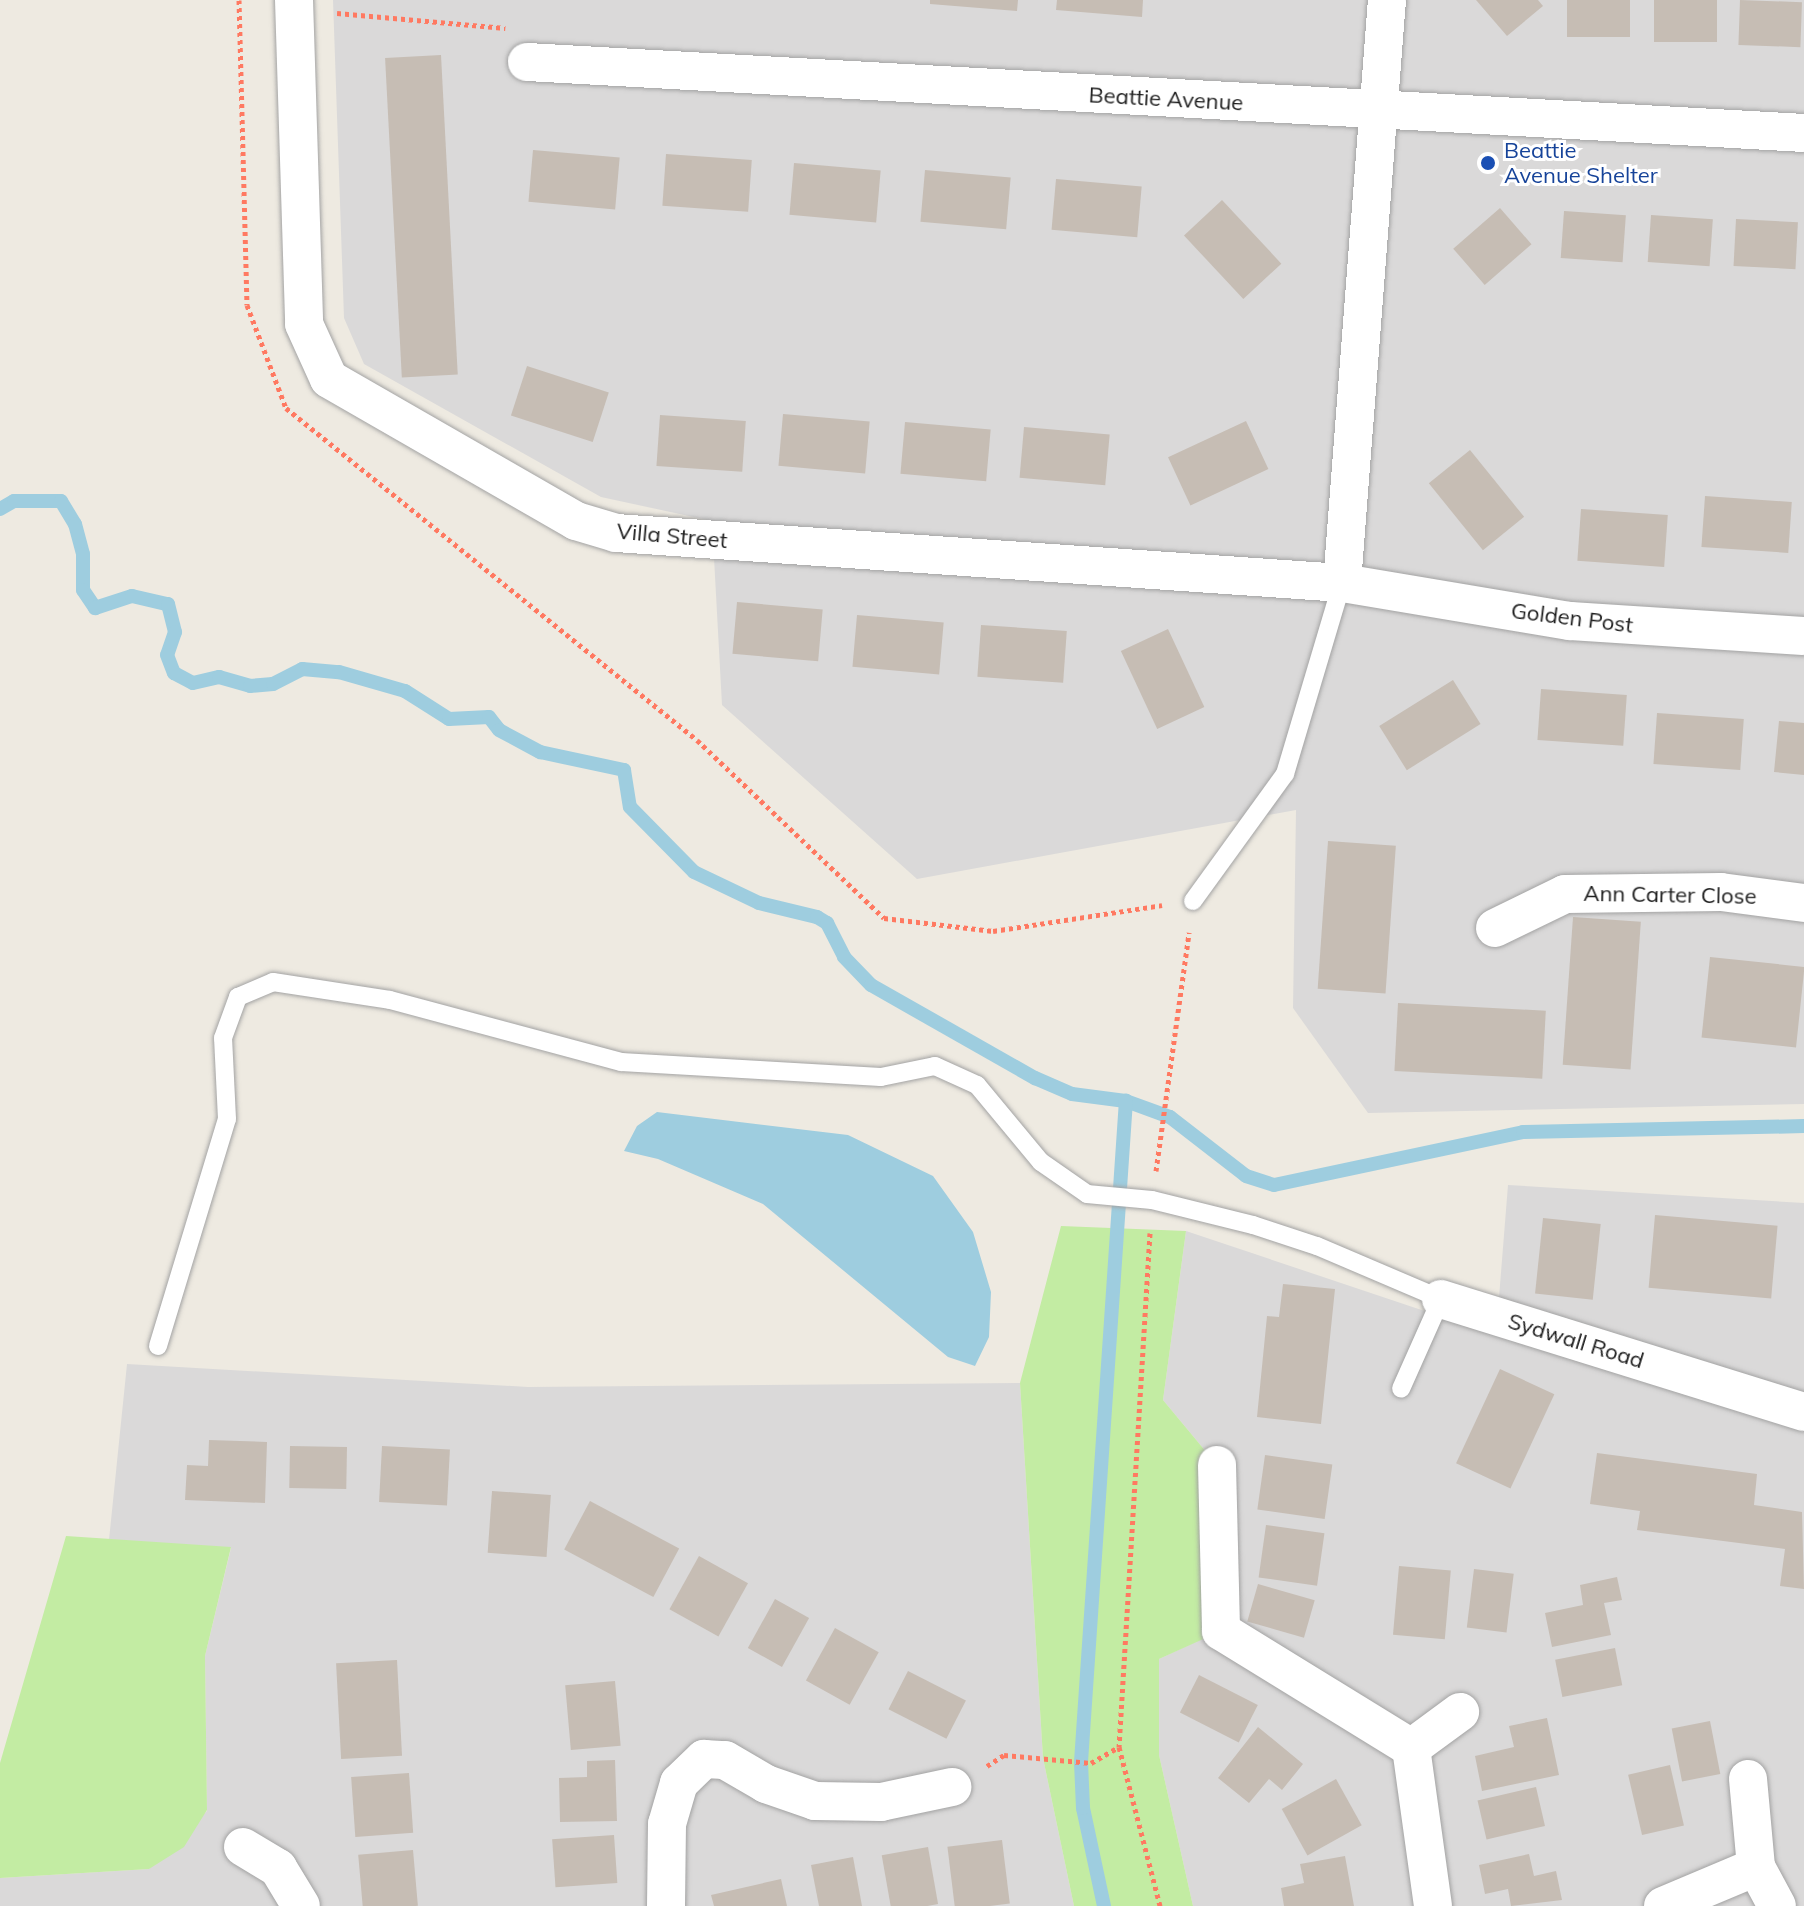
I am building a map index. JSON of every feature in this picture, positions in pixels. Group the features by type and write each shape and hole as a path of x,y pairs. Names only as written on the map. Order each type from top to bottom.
{"street":[{"path":"1342,583 1387,0"},
{"name":"Villa Street","path":"294,5 304,324 329,379 576,521 616,533 1342,583"},
{"name":"Beattie Avenue","path":"527,62 1378,112 1804,133"},
{"name":"Golden Post","path":"1342,583 1570,621 1804,636"},
{"name":"Ann Carter Close","path":"1495,928 1565,894 1721,892 1804,903"},
{"name":"Sydwall Road","path":"1441,1299 1804,1412"},
{"path":"1217,1465 1221,1631 1411,1748"},
{"path":"1411,1748 1460,1712"},
{"path":"1411,1748 1433,1906"},
{"path":"666,1906 667,1824 679,1783 704,1759 725,1760 766,1784 815,1801 881,1802 952,1787"},
{"path":"1748,1779 1756,1867 1777,1906"},
{"path":"243,1847 278,1868 301,1906"},
{"path":"1663,1906 1756,1867"}],"lane":[{"path":"1193,901 1285,774 1342,583"},
{"path":"158,1346 227,1119 223,1038 238,997 273,982 390,1000 621,1062 881,1077 935,1066 977,1085 1041,1162 1087,1194 1150,1200 1317,1246 1441,1299 1401,1389"}],"path":[{"path":"239,0 247,305 286,408 697,740 884,918 993,931 1193,901 1150,1200 1119,1747 1160,1906"},
{"path":"294,5 503,26 527,62"},
{"path":"952,1787 1004,1755 1091,1763 1119,1747"}],"shaded area":[{"path":"333,0 1804,0 1804,1104 1368,1113 1293,1008 1296,810 917,879 722,705 712,521 601,497 364,364 344,318"},
{"path":"1508,1185 1804,1203 1804,1906 1193,1906 1159,1755 1159,1659 1221,1630 1217,1465 1163,1400 1186,1231 1496,1335"},
{"path":"127,1364 528,1387 1020,1383 1043,1758 1074,1906 0,1906 0,1878 149,1869 207,1811 205,1656 231,1548 109,1540"}],"green space":[{"path":"1061,1226 1186,1231 1163,1400 1217,1465 1221,1631 1159,1659 1159,1755 1193,1906 1074,1906 1043,1758 1020,1383"},
{"path":"66,1536 231,1547 205,1656 207,1810 184,1847 149,1869 0,1878 0,1763"}],"water":[{"path":"657,1112 848,1135 933,1176 973,1232 991,1292 989,1337 975,1366 948,1357 763,1204 658,1159 624,1151 637,1126"}],"building":[{"path":"930,0 1018,0 1017,11 930,4"},
{"path":"1057,0 1143,0 1142,17 1056,10"},
{"path":"1476,0 1538,0 1543,6 1507,36"},
{"path":"1567,0 1630,0 1630,37 1567,37"},
{"path":"1654,0 1717,0 1717,42 1654,42"},
{"path":"1740,0 1802,2 1800,47 1738,45"},
{"path":"441,55 458,375 402,377 385,58"},
{"path":"533,150 620,158 615,209 528,202"},
{"path":"666,154 752,160 748,212 662,206"},
{"path":"794,163 881,171 876,222 789,215"},
{"path":"925,170 1011,177 1006,229 920,222"},
{"path":"1056,179 1142,186 1137,237 1052,230"},
{"path":"1222,200 1281,264 1243,299 1184,235"},
{"path":"1500,208 1531,244 1485,285 1453,249"},
{"path":"1564,211 1626,215 1623,262 1561,258"},
{"path":"1651,215 1713,219 1710,266 1648,262"},
{"path":"1736,219 1798,222 1795,269 1734,266"},
{"path":"527,366 609,393 593,442 511,415"},
{"path":"783,414 870,422 865,473 778,466"},
{"path":"660,415 746,421 742,472 656,466"},
{"path":"1246,421 1268,469 1190,505 1168,457"},
{"path":"905,422 991,429 986,481 900,474"},
{"path":"1024,427 1110,434 1105,485 1020,478"},
{"path":"1470,450 1524,517 1483,550 1429,483"},
{"path":"1705,496 1792,502 1788,553 1701,547"},
{"path":"1581,509 1668,515 1664,567 1577,561"},
{"path":"737,602 823,609 818,661 732,654"},
{"path":"857,615 944,623 939,674 852,667"},
{"path":"981,625 1067,631 1063,683 977,677"},
{"path":"1168,629 1204,707 1157,729 1121,651"},
{"path":"1453,680 1481,724 1407,770 1379,726"},
{"path":"1541,689 1627,695 1623,746 1537,740"},
{"path":"1657,713 1744,719 1740,770 1653,764"},
{"path":"1779,721 1804,723 1804,775 1774,772"},
{"path":"1328,841 1396,846 1386,993 1318,989"},
{"path":"1573,917 1641,922 1631,1069 1563,1065"},
{"path":"1710,957 1804,967 1796,1047 1702,1038"},
{"path":"1398,1003 1546,1011 1542,1079 1394,1071"},
{"path":"1655,1215 1778,1226 1771,1298 1649,1288"},
{"path":"1543,1218 1601,1224 1593,1300 1535,1294"},
{"path":"1283,1284 1335,1289 1321,1424 1257,1417 1267,1316 1279,1317"},
{"path":"1500,1369 1554,1394 1510,1489 1456,1463"},
{"path":"209,1440 267,1442 265,1503 185,1500 187,1465 208,1466"},
{"path":"290,1446 347,1447 346,1489 289,1488"},
{"path":"382,1446 450,1450 447,1505 379,1502"},
{"path":"1597,1453 1757,1474 1754,1505 1802,1512 1804,1589 1780,1586 1785,1549 1637,1530 1640,1511 1590,1504"},
{"path":"1265,1455 1332,1464 1325,1519 1257,1509"},
{"path":"492,1491 551,1495 547,1557 488,1553"},
{"path":"590,1501 679,1548 653,1597 564,1550"},
{"path":"1266,1525 1324,1533 1317,1586 1259,1577"},
{"path":"699,1556 748,1583 718,1637 669,1609"},
{"path":"1399,1566 1451,1571 1445,1639 1393,1635"},
{"path":"1474,1569 1514,1574 1507,1632 1467,1628"},
{"path":"1617,1577 1622,1600 1604,1603 1611,1635 1552,1647 1545,1613 1583,1605 1580,1585"},
{"path":"1258,1584 1315,1600 1304,1638 1247,1621"},
{"path":"775,1599 809,1618 782,1667 748,1648"},
{"path":"835,1628 879,1652 850,1705 806,1680"},
{"path":"1615,1648 1622,1685 1562,1697 1555,1660"},
{"path":"397,1660 402,1756 341,1759 336,1663"},
{"path":"908,1671 966,1701 946,1739 888,1709"},
{"path":"1199,1675 1258,1705 1239,1742 1180,1712"},
{"path":"615,1681 621,1746 571,1750 565,1685"},
{"path":"1547,1718 1559,1775 1482,1791 1475,1756 1514,1747 1509,1726"},
{"path":"1710,1721 1720,1774 1682,1781 1672,1728"},
{"path":"1258,1727 1303,1764 1282,1790 1269,1779 1249,1803 1218,1778"},
{"path":"615,1760 617,1821 560,1822 559,1778 587,1777 587,1761"},
{"path":"1670,1765 1684,1825 1642,1835 1628,1775"},
{"path":"409,1773 413,1833 355,1837 351,1777"},
{"path":"1336,1779 1362,1825 1307,1855 1282,1809"},
{"path":"1536,1787 1545,1826 1487,1839 1478,1800"},
{"path":"614,1835 617,1883 555,1887 552,1839"},
{"path":"1002,1840 1010,1904 955,1906 947,1847"},
{"path":"928,1847 938,1904 891,1906 882,1855"},
{"path":"413,1850 418,1906 363,1906 358,1855"},
{"path":"1529,1854 1534,1876 1556,1871 1562,1900 1511,1906 1508,1889 1485,1894 1479,1865"},
{"path":"1345,1856 1354,1906 1284,1906 1281,1888 1304,1883 1300,1864"},
{"path":"853,1857 862,1906 819,1906 811,1865"},
{"path":"781,1879 787,1906 714,1906 711,1895"}],"waterway":[{"path":"0,509 14,501 61,501 75,524 83,554 83,590 95,608 132,596 168,604 175,632 167,655 174,673 193,683 219,677 250,686 273,684 302,669 339,672 405,691 449,719 489,717 499,730 540,752 624,770 630,807 694,872 759,903 817,917 827,923 844,957 871,985 1035,1078 1072,1094 1126,1101 1170,1117 1246,1176 1274,1185 1523,1132 1804,1126"},
{"path":"1104,1906 1083,1808 1081,1762 1126,1101"}],"place":[{"name":"Beattie Avenue Shelter","path":"1488,163"}]}
